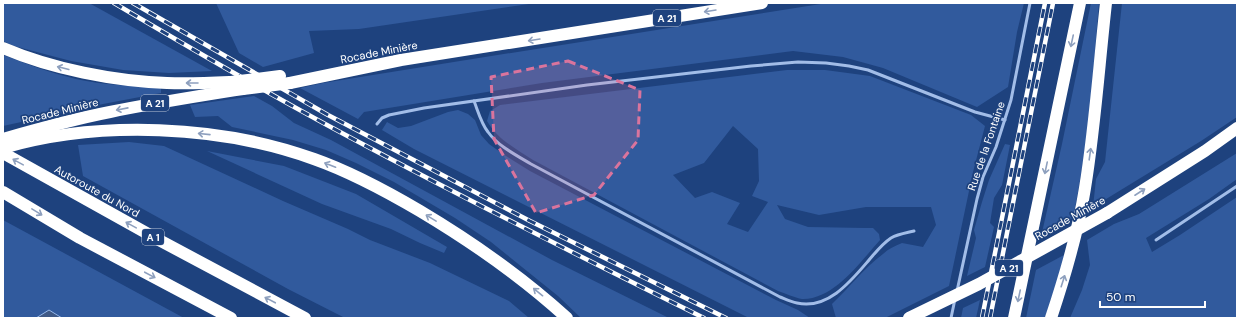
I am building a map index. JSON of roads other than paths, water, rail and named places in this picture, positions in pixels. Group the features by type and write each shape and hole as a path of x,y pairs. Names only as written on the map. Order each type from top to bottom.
{"highway":[{"name":"Rocade Minière","path":"3,139 68,121 145,105 290,83 402,60 762,3"},
{"path":"1014,318 1080,3"},
{"path":"1051,318 1071,257 1085,190 1092,144 1106,3"},
{"path":"3,48 32,59 89,74 127,80 166,83 231,82 402,60"},
{"name":"Rocade Minière","path":"908,318 979,284 1107,213 1237,128"},
{"path":"3,148 39,139 70,134 124,130 163,130 243,140 276,147 313,158 365,181 435,220 498,262 567,318"},
{"name":"Autoroute du Nord","path":"3,153 159,240 305,318"},
{"path":"3,192 80,238 231,318"}],"lane":[{"name":"Rue de la Fontaine","path":"951,318 983,177 996,147 1011,100 1030,3"},
{"path":"377,124 382,118 389,114 587,84 798,62 826,63 868,70 974,112 1005,120"},
{"path":"474,101 482,123 495,140 530,164 780,297 798,303 809,304 830,298 847,283 883,244 899,234 914,231"},
{"path":"1156,240 1237,186"}],"railway":[{"path":"114,3 300,110 420,175 704,318"},
{"path":"133,3 328,115 530,221 726,318"},
{"path":"982,318 1045,3"},
{"path":"990,318 1053,3"}]}
